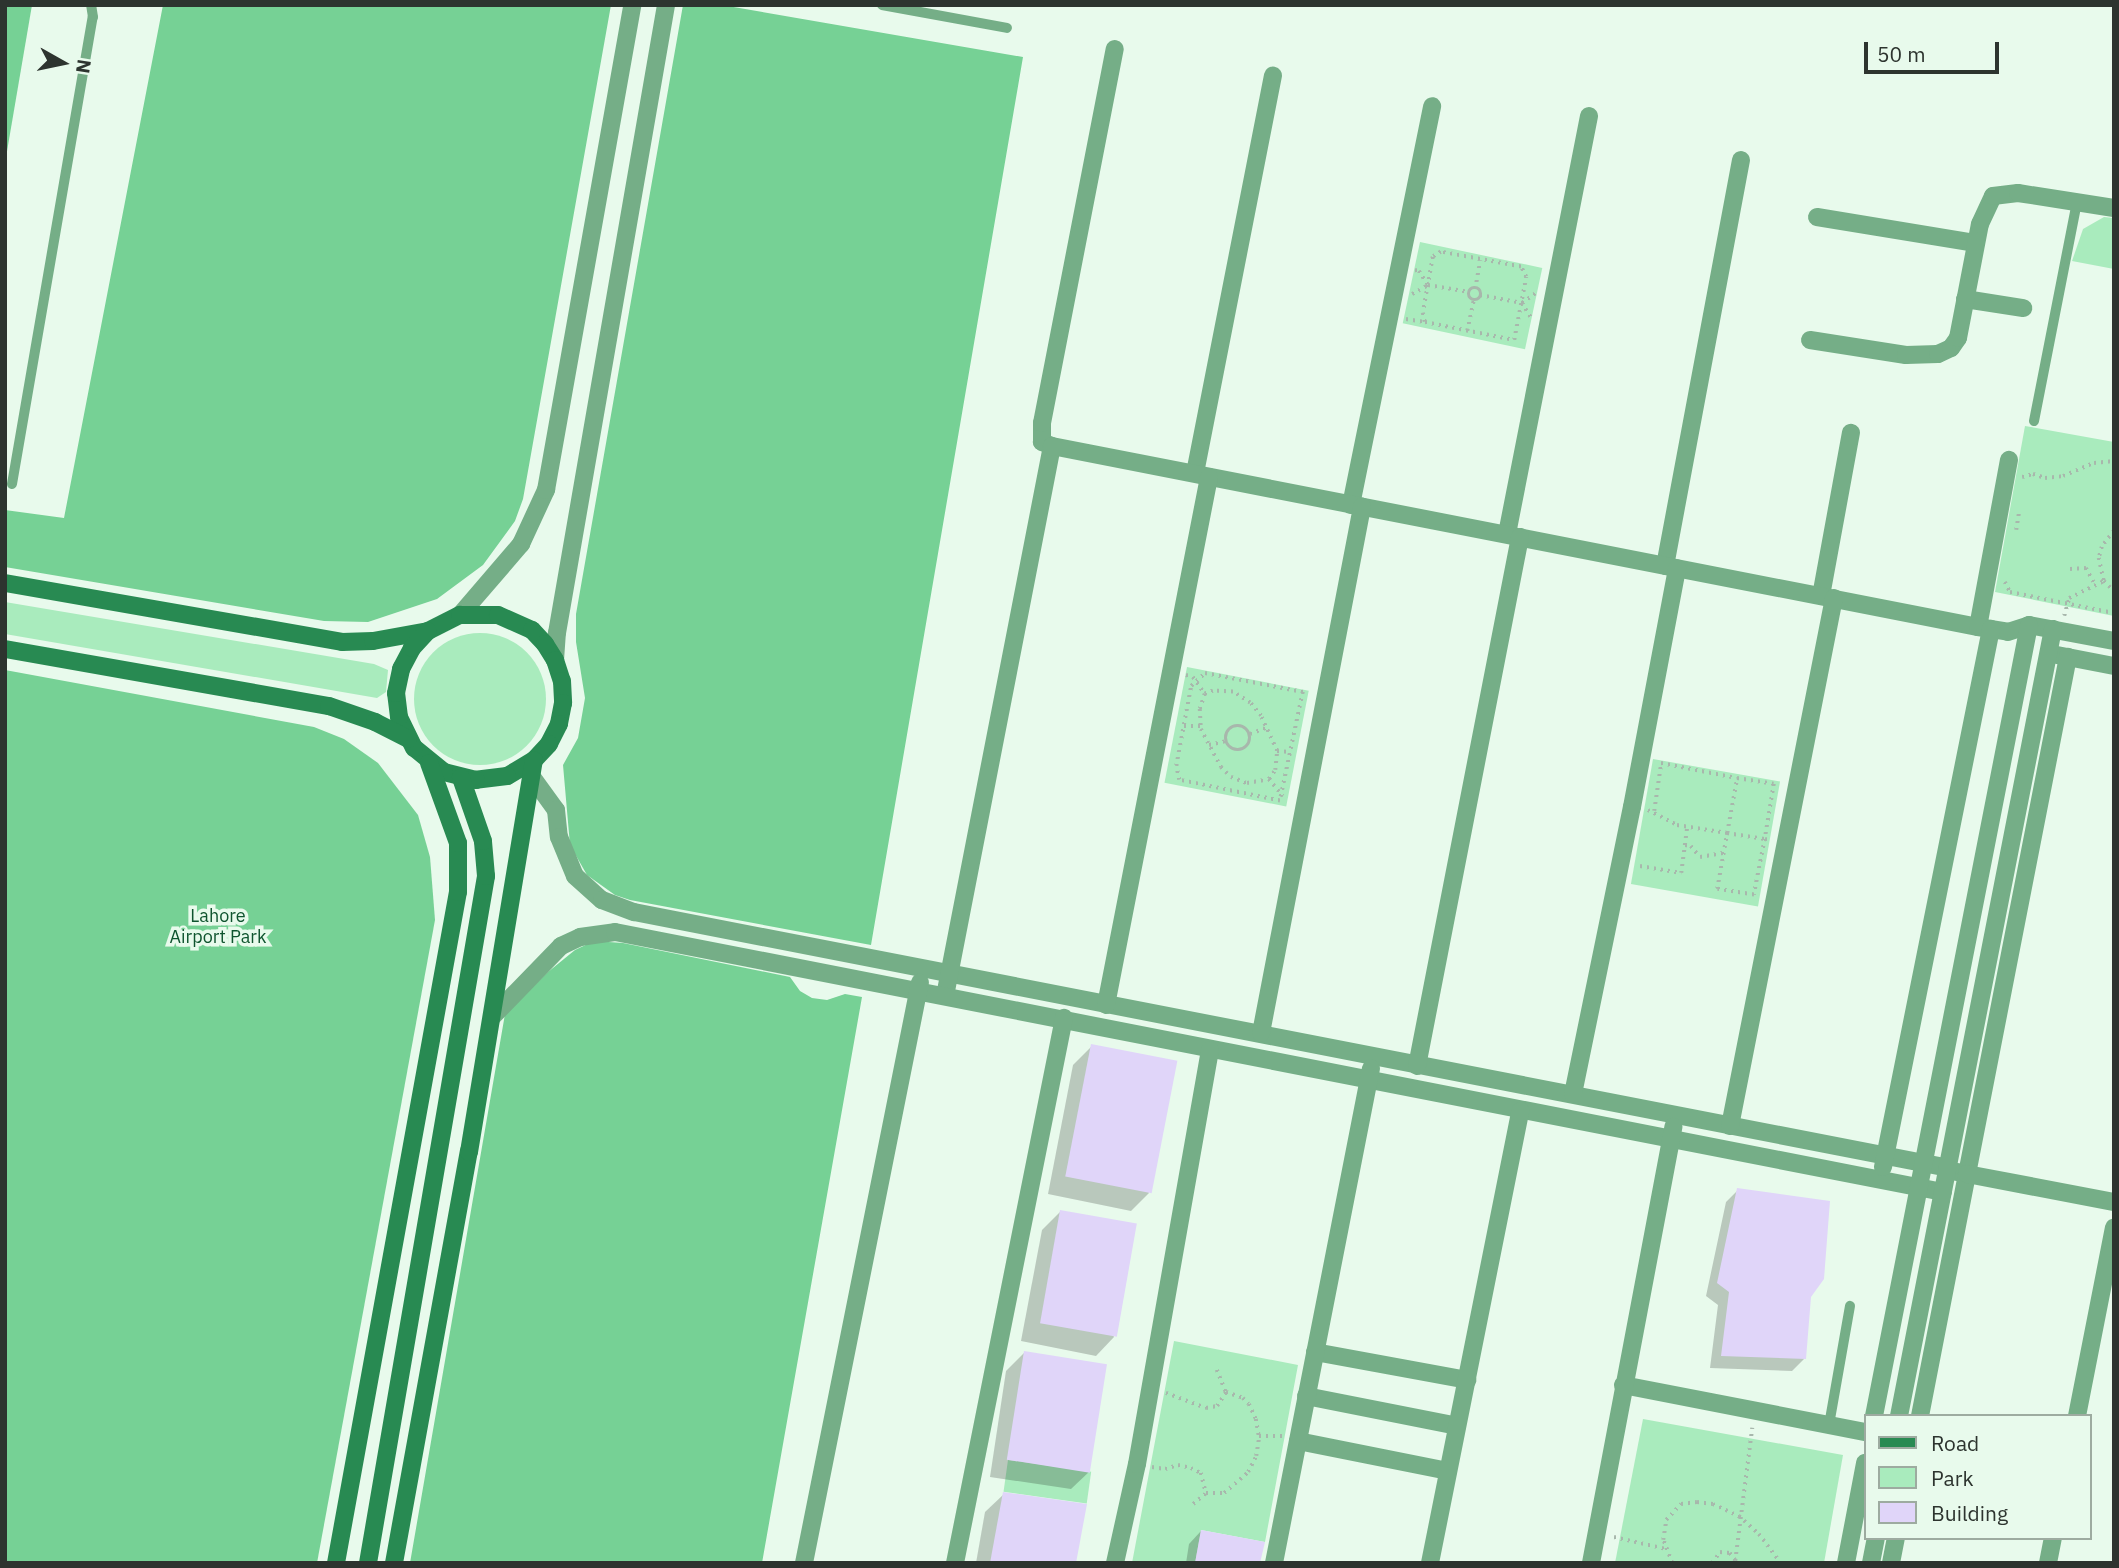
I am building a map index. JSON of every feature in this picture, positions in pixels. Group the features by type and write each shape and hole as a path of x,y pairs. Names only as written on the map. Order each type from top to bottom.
{"street":[{"path":"460,615 521,544 546,490 632,5"},
{"path":"555,660 557,633 666,5"},
{"path":"1115,49 1042,424 1042,442 1992,629 2029,625 2114,641"},
{"path":"1106,1005 1170,672 1273,76"},
{"path":"1261,1033 1306,801 1357,506 1432,106"},
{"path":"1417,1066 1589,116"},
{"path":"1573,1094 1671,567 1741,160"},
{"path":"1810,340 1914,356 1938,354 1951,348 1958,338 1976,243 1986,206 1993,197 2018,193 2114,208"},
{"path":"1816,217 1976,243"},
{"path":"1965,299 2023,309"},
{"path":"1730,1126 1828,597 1851,433"},
{"path":"945,996 1052,446"},
{"path":"1880,1181 1992,629 2009,460"},
{"path":"5,583 324,640 358,642 428,631 460,615 479,612 516,621 538,637 555,660 562,681 563,703 559,724 533,769 492,1017 394,1563"},
{"path":"1874,1414 2029,625"},
{"path":"1992,629 2025,648 2114,666"},
{"path":"1899,1414 2049,653 2057,630"},
{"path":"336,1563 460,867 455,833 429,763 408,739 399,716 396,693 401,669 412,648 428,631"},
{"path":"5,649 329,706 375,722 408,739"},
{"path":"1920,1414 2068,657"},
{"path":"429,763 461,778 492,780 533,769"},
{"path":"533,769 556,810 559,836 575,876 590,891 614,906 2114,1202"},
{"path":"368,1563 486,876 483,841 461,778"},
{"path":"492,1017 561,946 580,937 600,932 615,932 1943,1192"},
{"path":"804,1563 922,968"},
{"path":"955,1563 1064,1018"},
{"path":"1115,1563 1137,1464 1210,1050"},
{"path":"1274,1563 1373,1057"},
{"path":"1430,1563 1520,1111"},
{"path":"1591,1563 1675,1116"},
{"path":"2077,1414 2114,1228"},
{"path":"1315,1352 1466,1380"},
{"path":"1623,1385 1864,1432"},
{"path":"1306,1396 1457,1426"},
{"path":"1298,1440 1448,1471"},
{"path":"1846,1563 1864,1468"},
{"path":"1871,1563 1876,1540"},
{"path":"1891,1563 1896,1540"},
{"path":"2048,1563 2053,1540"}],"lane":[{"path":"12,484 93,17 91,5"},
{"path":"882,5 922,9 1007,28"},
{"path":"2034,421 2077,202"},
{"path":"1829,1426 1850,1306"}],"path":[{"path":"1441,251 1521,267 1526,277 1514,340 1425,322 1423,313 1428,285 1433,257 1441,251"},
{"path":"1475,289 1480,259"},
{"path":"1428,285 1469,292"},
{"path":"1470,288 1481,290 1479,299 1469,297 1469,292 1470,288"},
{"path":"1480,295 1522,303"},
{"path":"1468,331 1474,298"},
{"path":"2018,484 2026,475 2063,476 2094,463 2114,461"},
{"path":"2015,533 2020,518 2019,507"},
{"path":"2114,531 2102,547 2099,558 2104,580 2114,591"},
{"path":"2070,569 2086,568 2095,584"},
{"path":"2001,575 2010,592 2114,613"},
{"path":"2057,630 2067,604 2076,593 2104,580"},
{"path":"1170,672 1195,680 1205,694"},
{"path":"1205,673 1303,692 1284,796 1278,802 1179,780 1176,766 1184,726 1195,680 1205,673"},
{"path":"1213,691 1233,692 1250,703 1268,727 1277,751 1275,771 1269,779 1247,783 1231,776 1221,767 1200,726 1201,701 1205,694 1213,691"},
{"path":"1184,726 1200,726"},
{"path":"1237,726 1245,728 1250,734 1248,745 1241,749 1231,747 1226,740 1227,732 1237,726"},
{"path":"1250,734 1268,727"},
{"path":"1209,745 1226,740"},
{"path":"1277,751 1292,752"},
{"path":"1654,811 1661,763 1774,784 1754,895 1717,889 1737,778"},
{"path":"1269,779 1284,796 1306,801"},
{"path":"1644,809 1687,827 1784,842"},
{"path":"1640,866 1681,873 1687,827"},
{"path":"1685,845 1691,846 1700,857 1723,853"},
{"path":"1193,1504 1206,1493 1224,1493 1239,1483 1253,1464 1259,1436 1256,1419 1248,1404 1243,1398 1226,1392 1217,1370"},
{"path":"1150,1389 1206,1408 1217,1406 1226,1392"},
{"path":"1735,1562 1755,1410"},
{"path":"1259,1436 1298,1440"},
{"path":"1137,1464 1165,1469 1178,1465 1191,1468 1200,1473 1206,1493"},
{"path":"1672,1563 1663,1540 1666,1520 1681,1504 1713,1504 1739,1516 1759,1534 1781,1563"},
{"path":"1596,1532 1666,1549"},
{"path":"1712,1563 1715,1555 1725,1552 1735,1562"}],"green space":[{"path":"5,5 32,5 5,163"},
{"path":"163,5 611,5 523,499 515,521 483,565 437,599 368,622 324,621 5,567 5,510 64,518"},
{"path":"683,5 722,5 1023,57 871,945 630,900 615,895 587,875 570,845 563,765 578,738 585,698 576,642 576,614"},
{"path":"2104,217 2114,218 2114,269 2072,261 2083,229"},
{"path":"1420,242 1542,268 1525,349 1403,323"},
{"path":"2025,426 2114,442 2114,616 1995,592"},
{"path":"5,602 374,664 388,670 386,692 377,698 5,634"},
{"path":"480,633 505,638 527,652 541,674 546,699 541,724 527,746 505,760 480,765 455,760 433,746 419,724 414,699 419,674 433,652 455,638"},
{"path":"1187,667 1309,691 1286,806 1164,783"},
{"name":"Lahore Airport Park","path":"5,670 314,727 344,739 378,763 418,815 430,857 435,920 317,1563 5,1563"},
{"path":"1653,759 1780,781 1758,906 1631,884"},
{"path":"594,941 623,943 790,977 800,991 812,998 827,1000 845,994 862,997 762,1563 410,1563 505,1014 548,972 575,950"},
{"path":"1174,1341 1298,1365 1265,1542 1201,1530 1195,1563 1132,1563"},
{"path":"1643,1419 1843,1455 1824,1563 1615,1563"},
{"path":"1008,1460 1091,1472 1087,1503 1004,1492"}],"building":[{"path":"1091,1044 1177,1061 1152,1193 1065,1177"},
{"path":"1737,1188 1830,1201 1824,1279 1811,1297 1806,1359 1721,1356 1729,1292 1717,1283"},
{"path":"1060,1210 1137,1224 1117,1337 1040,1323"},
{"path":"1024,1351 1107,1364 1090,1473 1007,1460"},
{"path":"1003,1492 1087,1504 1076,1563 990,1563"},
{"path":"1201,1530 1265,1542 1260,1563 1195,1563"}]}
